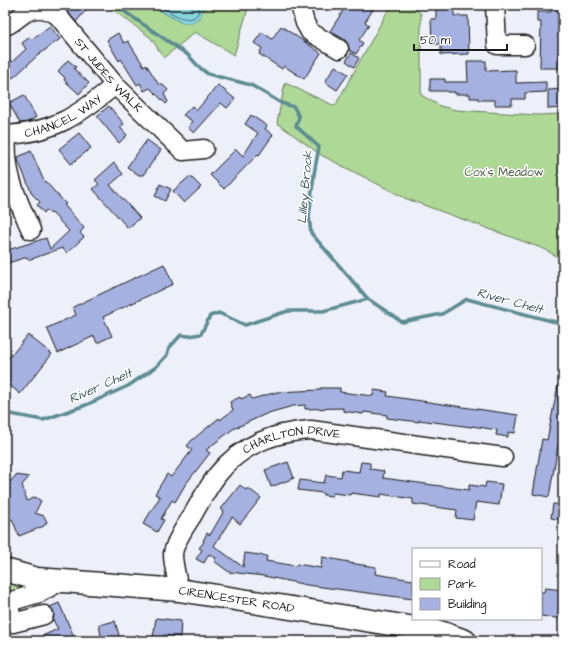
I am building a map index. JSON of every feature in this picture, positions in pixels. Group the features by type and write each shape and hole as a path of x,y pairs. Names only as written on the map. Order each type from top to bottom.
{"main road":[{"name":"CIRENCESTER ROAD","path":"5,570 30,577 62,581 104,583 179,590 440,632 465,641"}],"street":[{"path":"300,5 310,32 339,49"},
{"path":"495,5 497,45 525,45"},
{"name":"ST JUDES WALK","path":"10,24 23,14 34,10 47,10 58,16 115,86 183,151 204,149"},
{"name":"CHANCEL WAY","path":"6,135 31,132 61,123 86,109 115,86"},
{"path":"6,135 6,155 11,183 31,230"},
{"name":"CHARLTON DRIVE","path":"179,590 174,560 174,549 186,524 219,473 248,448 272,437 285,433 311,430 503,457"},
{"path":"44,615 9,624 6,602 39,593 62,581"}],"green space":[{"path":"107,5 150,5 159,10 204,10 204,5 249,5 234,55 195,32 164,58 151,38"},
{"name":"Cox's Meadow","path":"391,5 411,5 421,14 421,95 440,106 456,110 537,115 563,114 563,260 544,249 407,199 321,155 277,123 285,83 335,106"},
{"path":"5,580 27,586 5,594"}],"water":[{"path":"150,5 204,5 200,17 193,23 182,23"}],"building":[{"path":"70,5 90,5 76,22 66,10"},
{"path":"334,5 376,5 365,22 369,25 359,40 363,43 356,54 349,50 348,44 345,40 330,31 343,11"},
{"path":"551,5 563,5 563,50 559,50 559,68 540,68 541,22 537,22 537,12 551,12"},
{"path":"454,6 454,16 468,16 469,54 441,55 441,44 432,44 431,19 436,19 436,7"},
{"path":"50,26 60,39 37,56 13,78 5,69 5,55 12,62 26,49 22,43 30,37 32,39"},
{"path":"281,26 321,53 304,79 284,66 282,69 259,54 262,48 254,43 262,32 272,39"},
{"path":"118,33 124,43 128,41 144,66 146,64 159,85 161,83 168,90 164,94 168,102 166,104 150,88 144,91 140,83 137,85 121,59 119,61 107,40"},
{"path":"351,53 359,58 354,67 346,61"},
{"path":"68,60 76,67 74,69 89,83 79,94 64,80 65,78 58,71"},
{"path":"467,61 486,61 486,71 516,70 516,83 546,82 546,92 525,93 525,99 512,99 512,105 495,105 495,100 478,100 478,98 470,98 470,94 455,94 455,92 447,91 430,91 430,79 445,79 445,82 468,82"},
{"path":"335,66 348,74 337,90 325,82"},
{"path":"218,85 235,99 227,108 221,103 194,133 188,128 192,121 183,115 192,106 197,110"},
{"path":"563,89 563,108 548,109 548,90"},
{"path":"24,95 36,117 28,122 20,123 9,103"},
{"path":"109,106 124,124 120,127 127,135 119,143 97,116"},
{"path":"251,115 267,126 265,129 273,135 259,155 258,154 224,189 210,175 236,149 243,156 258,133 245,124"},
{"path":"79,133 91,148 71,164 59,149"},
{"path":"147,140 161,150 143,175 139,175 127,167"},
{"path":"31,151 43,179 66,204 64,205 84,228 80,233 84,237 67,253 62,248 29,260 27,257 5,264 5,251 46,238 50,249 69,231 52,213 51,214 46,210 44,213 37,205 40,202 32,194 18,160 18,157"},
{"path":"114,163 123,174 110,185 140,218 128,228 93,189 99,184 95,180"},
{"path":"190,176 201,187 184,203 173,191"},
{"path":"160,184 171,189 165,201 155,196"},
{"path":"164,264 173,284 103,317 112,336 97,343 94,336 58,353 47,328 76,315 73,307"},
{"path":"28,335 52,354 20,394 5,381 5,363"},
{"path":"558,385 563,386 563,434 560,434 549,497 533,494 542,439 547,440"},
{"path":"320,388 340,388 340,392 373,396 374,390 388,392 387,396 518,415 515,433 508,432 508,437 496,435 497,430 472,426 387,418 387,415 343,411 343,408 305,409 305,405 293,406 268,413 233,429 206,450 210,453 185,485 175,502 172,500 161,519 164,520 157,532 143,524 160,497 155,494 167,474 171,477 192,450 187,446 191,441 219,418 220,420 233,410 230,402 240,397 241,399 250,395 252,399 277,392 320,390"},
{"path":"288,462 294,478 271,487 265,470"},
{"path":"361,462 370,463 370,469 384,471 383,478 469,490 469,485 485,487 486,482 502,484 499,505 476,502 473,520 456,518 457,510 413,504 413,499 381,494 381,497 351,493 350,495 333,493 332,496 323,495 323,493 298,490 300,480 324,483 326,475 341,477 342,470 359,472"},
{"path":"16,475 29,477 22,485 27,501 35,497 41,501 35,513 44,516 47,522 44,526 19,536 12,519 5,522 5,483 10,482"},
{"path":"240,485 246,490 248,488 261,498 240,524 232,517 214,546 243,567 245,553 267,556 266,561 296,566 297,564 321,568 322,557 376,567 375,574 412,580 412,599 307,585 264,576 229,572 214,561 216,558 209,554 204,563 196,559 202,550 199,548 204,542 203,541 207,533 210,535 224,511 221,509"},
{"path":"553,504 563,505 563,520 551,518"},
{"path":"545,588 563,590 563,619 542,616 542,592 544,592"},
{"path":"59,603 76,641 31,641 58,629 53,620 54,612 50,607"},
{"path":"156,618 181,621 180,637 164,635 164,640 153,638"},
{"path":"115,621 120,639 102,641 99,625"}],"waterway":[{"name":"Lilley Brook","path":"115,5 188,55 208,74 251,85 281,103 294,107 299,117 296,126 319,147 309,217 311,233 368,299"},
{"name":"River Chelt","path":"5,413 43,420 86,405 128,386 156,367 167,355 169,348 181,335 188,336 201,334 210,316 219,313 245,325 288,311 323,311 368,299 402,322 442,314 467,299 563,324"}]}
